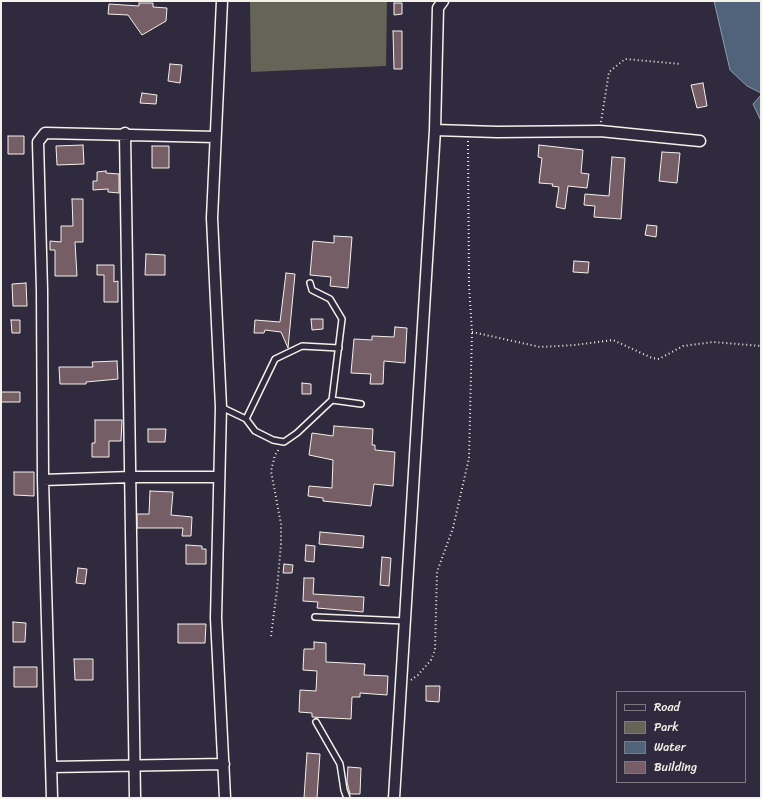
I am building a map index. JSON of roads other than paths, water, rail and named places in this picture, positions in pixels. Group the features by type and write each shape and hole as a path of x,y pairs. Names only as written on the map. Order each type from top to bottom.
{"street":[{"path":"222,1 212,218 221,407 218,477 216,618 225,798"},
{"path":"394,798 435,130 438,8 443,1"},
{"path":"435,130 600,131 700,141"},
{"path":"52,798 43,480 42,290 38,142 45,132 125,133 215,137"},
{"path":"125,133 135,798"},
{"path":"43,480 131,477 218,477"},
{"path":"51,767 224,764"}],"lane":[{"path":"221,407 246,419 255,430 273,440 284,442 297,433 332,400 342,319 330,299 312,290 310,282"},
{"path":"246,419 276,359 302,346 339,348"},
{"path":"332,400 361,404"},
{"path":"315,617 406,621"},
{"path":"316,722 340,764 344,790 347,798"}],"water":[{"path":"714,1 761,1 761,93 747,86 730,70"},
{"path":"761,95 761,121 753,104"}]}
